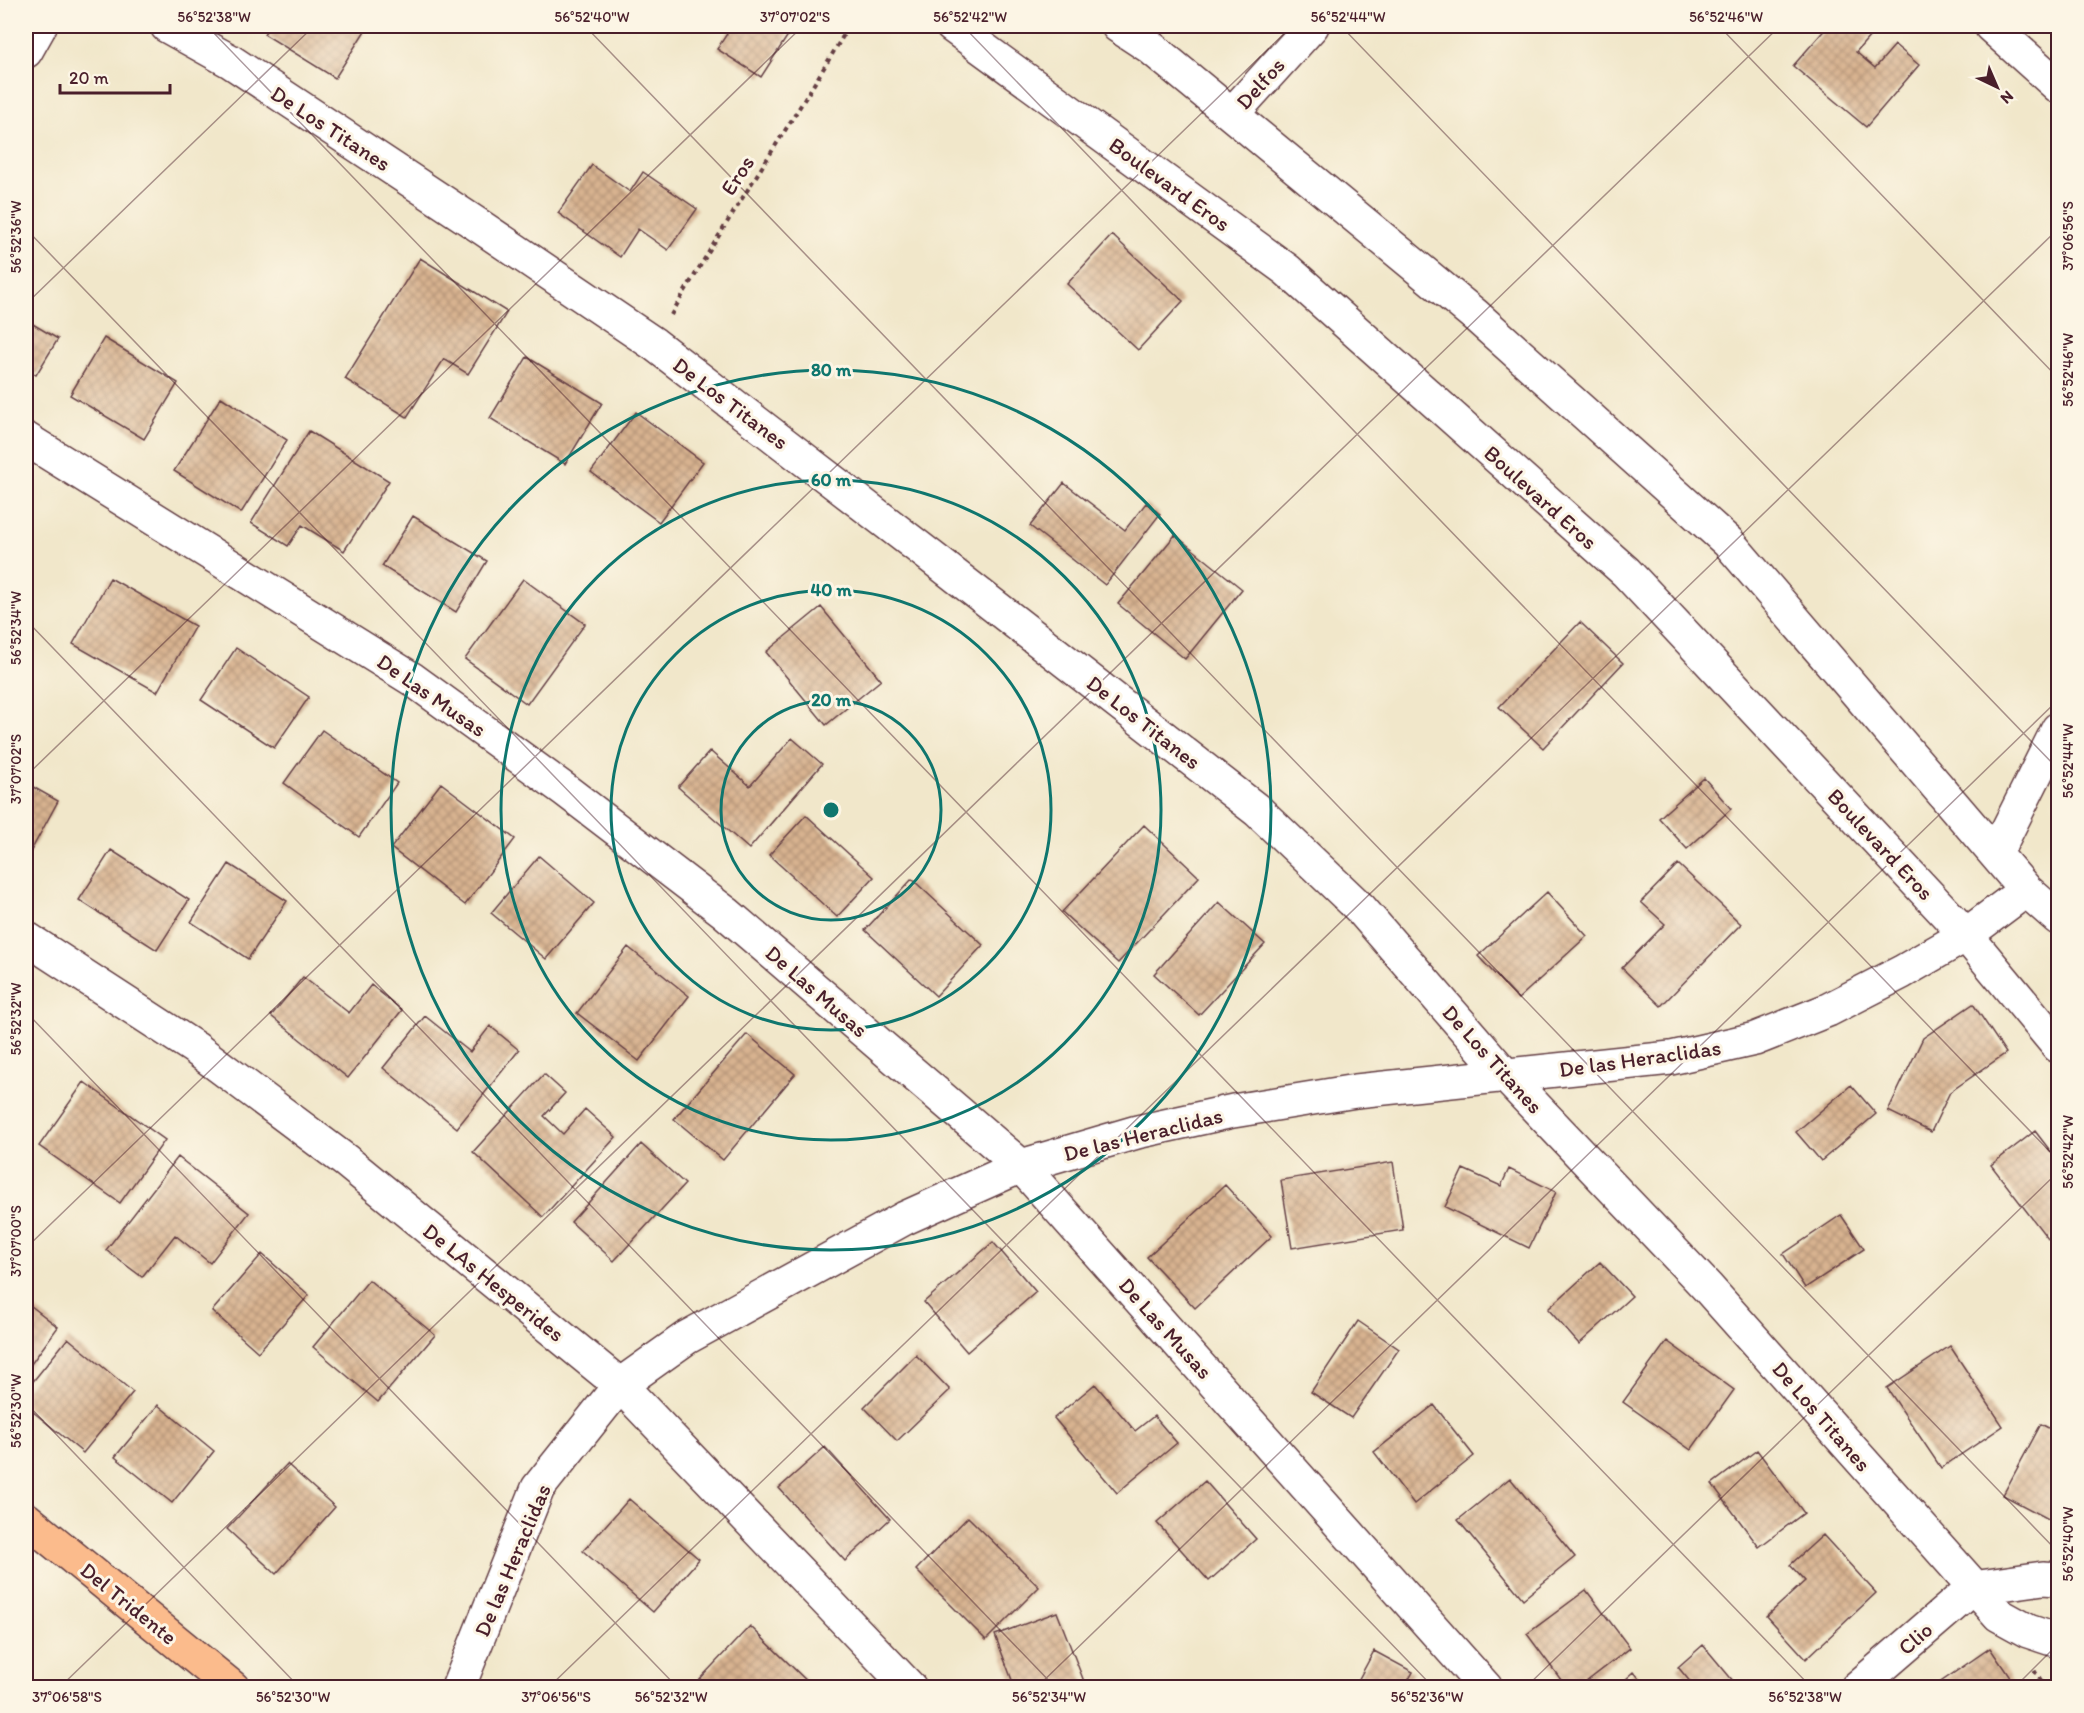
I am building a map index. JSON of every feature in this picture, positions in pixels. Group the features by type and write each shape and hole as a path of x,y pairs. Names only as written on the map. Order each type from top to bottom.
{"main road":[{"name":"Del Tridente","path":"26,1520 233,1688"}],"street":[{"path":"26,51 40,26"},
{"name":"De Los Titanes","path":"167,26 249,74 654,344 1258,811 1361,909 1506,1076 1708,1288 1999,1616 2028,1631 2058,1641"},
{"name":"Boulevard Eros","path":"952,26 1287,270 1626,572 1966,935 2058,1046"},
{"path":"1118,26 1150,47 1474,315 1728,542 2026,890 2058,918"},
{"name":"Delfos","path":"1232,114 1312,26"},
{"path":"1991,26 2058,86"},
{"name":"De Las Musas","path":"26,439 412,679 546,776 726,913 1021,1166 1486,1688"},
{"path":"1996,853 2058,729"},
{"name":"De las Heraclidas","path":"458,1688 538,1488 620,1385 686,1338 895,1224 1021,1166 1137,1132 1233,1110 1356,1090 1671,1058 1755,1039 1828,1010 1902,972 1966,935 2026,890"},
{"name":"De LAs Hesperides","path":"26,938 195,1048 327,1147 620,1385 909,1688"},
{"path":"1973,1588 2043,1578 2058,1579"},
{"name":"Clio","path":"1857,1688 1973,1588"}],"path":[{"name":"Eros","path":"654,344 714,240 849,26"}],"building":[{"path":"269,26 368,26 335,78 264,34"},
{"path":"732,26 794,26 761,77 717,49"},
{"path":"1828,26 1878,27 1856,52 1875,68 1895,45 1919,65 1866,127 1793,66"},
{"path":"592,165 630,192 643,172 697,209 668,250 638,229 620,257 558,213"},
{"path":"1112,235 1183,301 1138,350 1067,284"},
{"path":"420,258 507,312 468,374 444,359 407,417 345,379"},
{"path":"26,320 58,339 36,375 26,369"},
{"path":"104,338 178,383 144,439 70,395"},
{"path":"527,357 602,403 565,464 490,418"},
{"path":"221,397 287,440 241,513 174,471"},
{"path":"636,412 703,462 659,522 591,472"},
{"path":"309,431 389,481 344,551 302,525 288,546 251,523"},
{"path":"1064,483 1125,530 1146,503 1160,514 1105,585 1030,526"},
{"path":"413,516 487,561 456,612 382,566"},
{"path":"1175,535 1242,589 1185,659 1118,604"},
{"path":"110,578 195,626 157,692 73,644"},
{"path":"523,579 585,624 527,704 465,659"},
{"path":"821,607 881,680 826,725 766,652"},
{"path":"1580,622 1623,663 1543,748 1499,707"},
{"path":"236,648 309,697 274,748 201,700"},
{"path":"322,730 397,783 359,837 284,783"},
{"path":"792,738 822,764 749,849 678,787 710,751 750,786"},
{"path":"1704,778 1731,809 1687,849 1659,818"},
{"path":"26,783 58,801 26,860"},
{"path":"441,783 515,839 465,905 391,848"},
{"path":"806,815 874,877 837,917 769,855"},
{"path":"1144,825 1199,877 1118,963 1062,912"},
{"path":"111,850 189,900 157,950 79,900"},
{"path":"539,856 594,903 546,959 491,913"},
{"path":"229,864 287,901 248,959 191,922"},
{"path":"1678,864 1741,924 1661,1006 1622,968 1665,924 1641,902"},
{"path":"912,879 983,945 936,996 865,930"},
{"path":"1547,892 1587,936 1518,999 1478,956"},
{"path":"1219,902 1265,944 1199,1015 1154,974"},
{"path":"628,947 689,996 639,1061 577,1013"},
{"path":"303,977 349,1013 371,985 402,1010 348,1078 271,1016"},
{"path":"1973,1004 2006,1053 1950,1092 1931,1132 1888,1111 1923,1038"},
{"path":"425,1016 470,1052 490,1026 519,1050 457,1128 383,1068"},
{"path":"747,1034 795,1074 723,1160 674,1119"},
{"path":"544,1074 565,1093 544,1116 563,1134 585,1109 616,1137 543,1217 473,1152"},
{"path":"84,1082 165,1140 120,1203 39,1146"},
{"path":"1851,1085 1876,1114 1821,1161 1796,1132"},
{"path":"2035,1131 2058,1161 2058,1230 2048,1239 1991,1165"},
{"path":"641,1144 685,1184 614,1261 571,1222"},
{"path":"178,1157 249,1213 210,1263 175,1235 142,1277 106,1250"},
{"path":"1393,1162 1403,1230 1292,1248 1281,1180"},
{"path":"1463,1169 1501,1186 1509,1169 1556,1192 1529,1248 1445,1207"},
{"path":"1225,1185 1272,1236 1195,1308 1147,1257"},
{"path":"1841,1215 1864,1249 1805,1288 1783,1254"},
{"path":"993,1242 1036,1292 967,1352 924,1302"},
{"path":"262,1254 309,1295 258,1352 212,1311"},
{"path":"1600,1262 1632,1296 1579,1344 1548,1309"},
{"path":"369,1280 435,1335 378,1402 313,1347"},
{"path":"26,1302 58,1327 26,1371"},
{"path":"1358,1321 1399,1349 1351,1418 1311,1392"},
{"path":"68,1338 133,1392 83,1453 26,1406 26,1390"},
{"path":"1667,1341 1734,1390 1691,1450 1623,1402"},
{"path":"1950,1346 2003,1426 1941,1468 1887,1388"},
{"path":"916,1355 950,1390 897,1441 864,1407"},
{"path":"1095,1384 1135,1431 1154,1416 1177,1443 1117,1493 1054,1418"},
{"path":"158,1405 214,1451 172,1503 115,1457"},
{"path":"1434,1405 1474,1456 1414,1504 1374,1452"},
{"path":"2041,1424 2058,1433 2058,1524 2003,1495"},
{"path":"825,1447 890,1519 845,1561 779,1488"},
{"path":"1757,1450 1804,1513 1759,1547 1712,1484"},
{"path":"287,1464 335,1507 276,1574 227,1529"},
{"path":"1510,1478 1575,1557 1523,1599 1458,1520"},
{"path":"1205,1481 1256,1539 1209,1581 1157,1523"},
{"path":"629,1499 699,1559 653,1612 583,1551"},
{"path":"968,1517 1039,1587 986,1640 916,1570"},
{"path":"1823,1535 1876,1593 1806,1659 1767,1616 1805,1581 1790,1565"},
{"path":"1586,1590 1630,1648 1578,1688 1567,1688 1527,1634"},
{"path":"1057,1612 1085,1684 1076,1688 1015,1688 995,1635"},
{"path":"750,1626 814,1688 696,1688 694,1685"},
{"path":"1703,1645 1739,1688 1688,1688 1692,1684 1678,1667"},
{"path":"1990,1648 2017,1688 1932,1688"},
{"path":"1374,1651 1413,1672 1404,1688 1354,1688"},
{"path":"1634,1672 1647,1688 1616,1688"}]}
